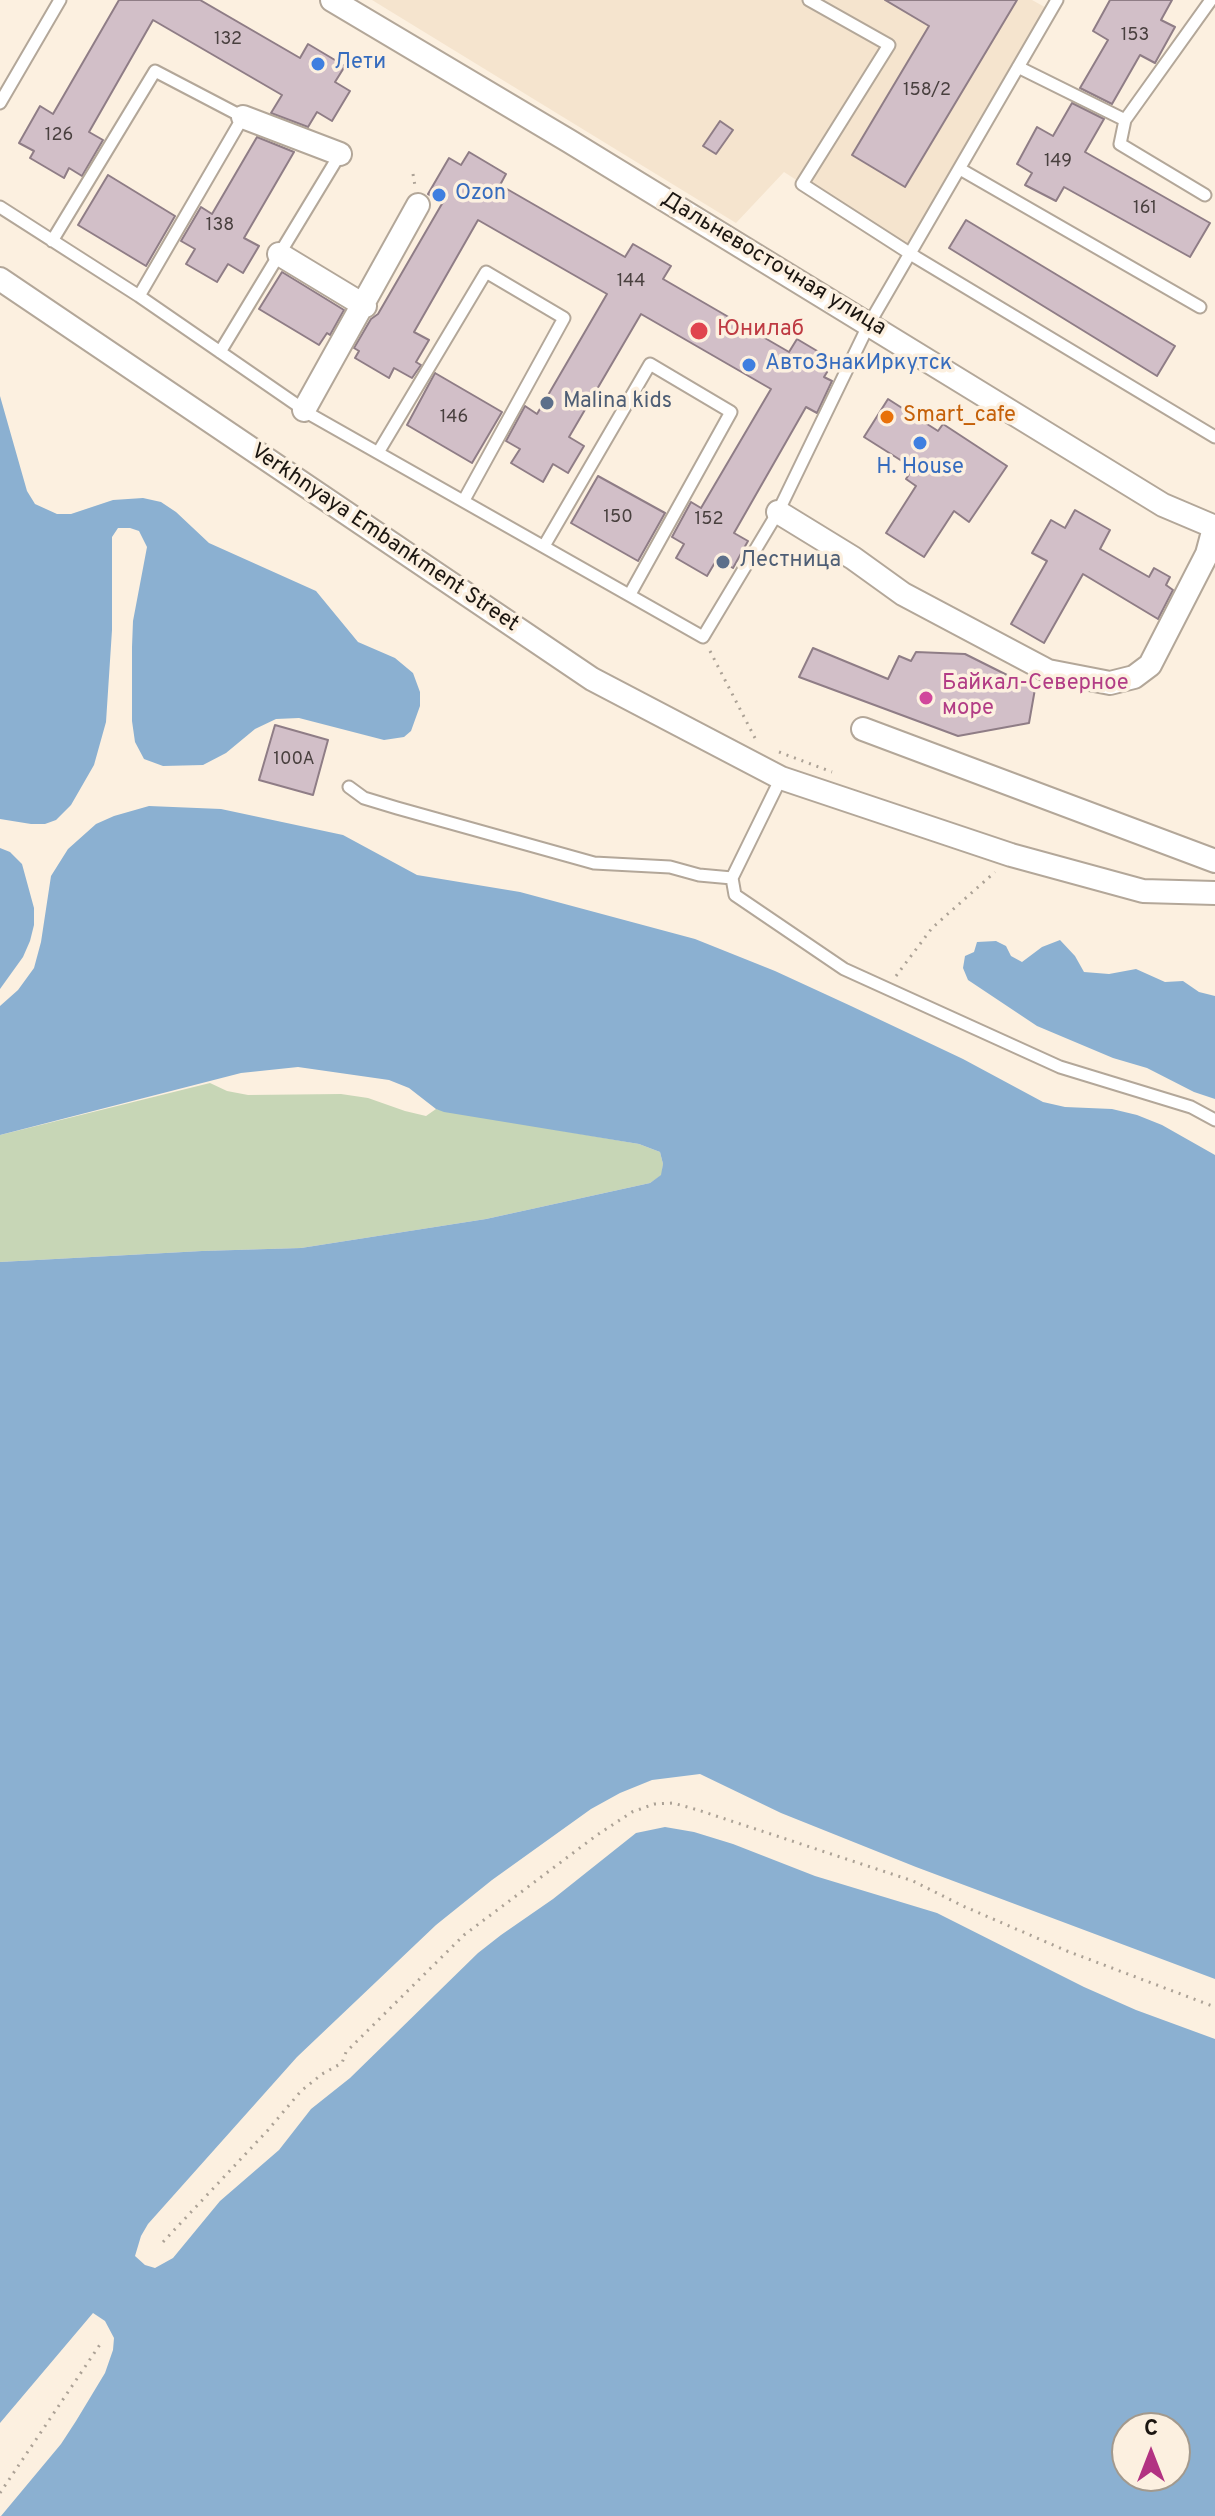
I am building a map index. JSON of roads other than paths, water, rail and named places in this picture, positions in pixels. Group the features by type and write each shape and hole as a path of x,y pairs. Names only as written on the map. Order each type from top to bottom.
{"street":[{"name":"Дальневосточная улица","path":"332,0 1163,505 1214,528"},
{"path":"243,117 340,154"},
{"path":"304,410 418,205"},
{"path":"279,254 364,305"},
{"name":"Verkhnyaya Embankment Street","path":"0,279 592,679 781,778 1011,855 1143,891 1215,893"},
{"path":"778,512 853,558 903,594 1048,671 1110,683 1134,677 1150,665 1207,554 1214,528"},
{"path":"863,729 1215,861"}],"lane":[{"path":"0,103 60,0"},
{"path":"809,0 889,45 802,184 911,254 1215,437"},
{"path":"0,207 139,296 304,410 703,637 778,512 869,324 1057,0"},
{"path":"1205,195 1120,144 1125,120 1211,0"},
{"path":"1018,67 1125,120"},
{"path":"52,241 155,71 243,117 139,296"},
{"path":"220,352 340,154"},
{"path":"960,169 1200,307"},
{"path":"379,451 486,272 564,318 464,500"},
{"path":"544,546 650,364 731,412 630,594"},
{"path":"781,778 732,878 735,895 844,969 1060,1067 1191,1107 1215,1120"},
{"path":"349,787 364,798 594,863 670,867 699,875 732,878"}],"water":[{"path":"0,396 27,491 35,504 57,514 71,514 113,500 143,498 161,502 209,543 316,591 358,642 395,658 413,673 420,692 420,706 411,731 404,737 384,740 299,718 276,719 255,729 226,753 203,765 163,766 144,759 135,742 132,721 132,647 133,621 147,547 139,531 118,528 112,537 112,630 106,722 94,765 71,805 56,820 31,824 0,819"},
{"path":"149,806 221,809 343,835 417,875 520,892 695,939 851,1006 963,1059 1043,1102 1065,1107 1112,1109 1137,1115 1162,1125 1215,1155 1215,1979 916,1867 781,1813 700,1774 652,1780 591,1809 492,1880 436,1925 297,2057 148,2224 135,2256 145,2265 155,2268 173,2258 220,2201 279,2150 311,2109 350,2078 478,1953 501,1935 553,1899 636,1833 665,1827 694,1832 815,1876 937,1913 1084,1987 1215,2039 1215,2516 1,2516 61,2444 76,2421 105,2373 114,2338 105,2321 93,2313 0,2423 0,1262 301,1248 486,1219 650,1183 661,1175 663,1164 660,1152 639,1144 444,1112 409,1088 389,1080 298,1067 241,1073 0,1135 0,1006 18,990 34,968 51,876 68,849 96,824"},
{"path":"0,848 10,852 22,864 34,908 34,925 23,957 0,989"},
{"path":"1060,940 1084,972 1109,974 1136,969 1165,982 1183,981 1199,992 1215,996 1215,1099 1147,1068 1113,1058 1037,1026 968,980 963,968 965,956 974,952 977,942 996,941 1022,962 1042,947"}],"place":[{"name":"Лети","path":"318,64"},
{"name":"Ozon","path":"439,195"},
{"name":"Юнилаб","path":"699,331"},
{"name":"АвтоЗнакИркутск","path":"749,365"},
{"name":"Malina kids","path":"547,403"},
{"name":"Smart_cafe","path":"887,417"},
{"name":"H. House","path":"920,443"},
{"name":"Лестница","path":"723,562"},
{"name":"Байкал-Северное море","path":"926,698"}]}
